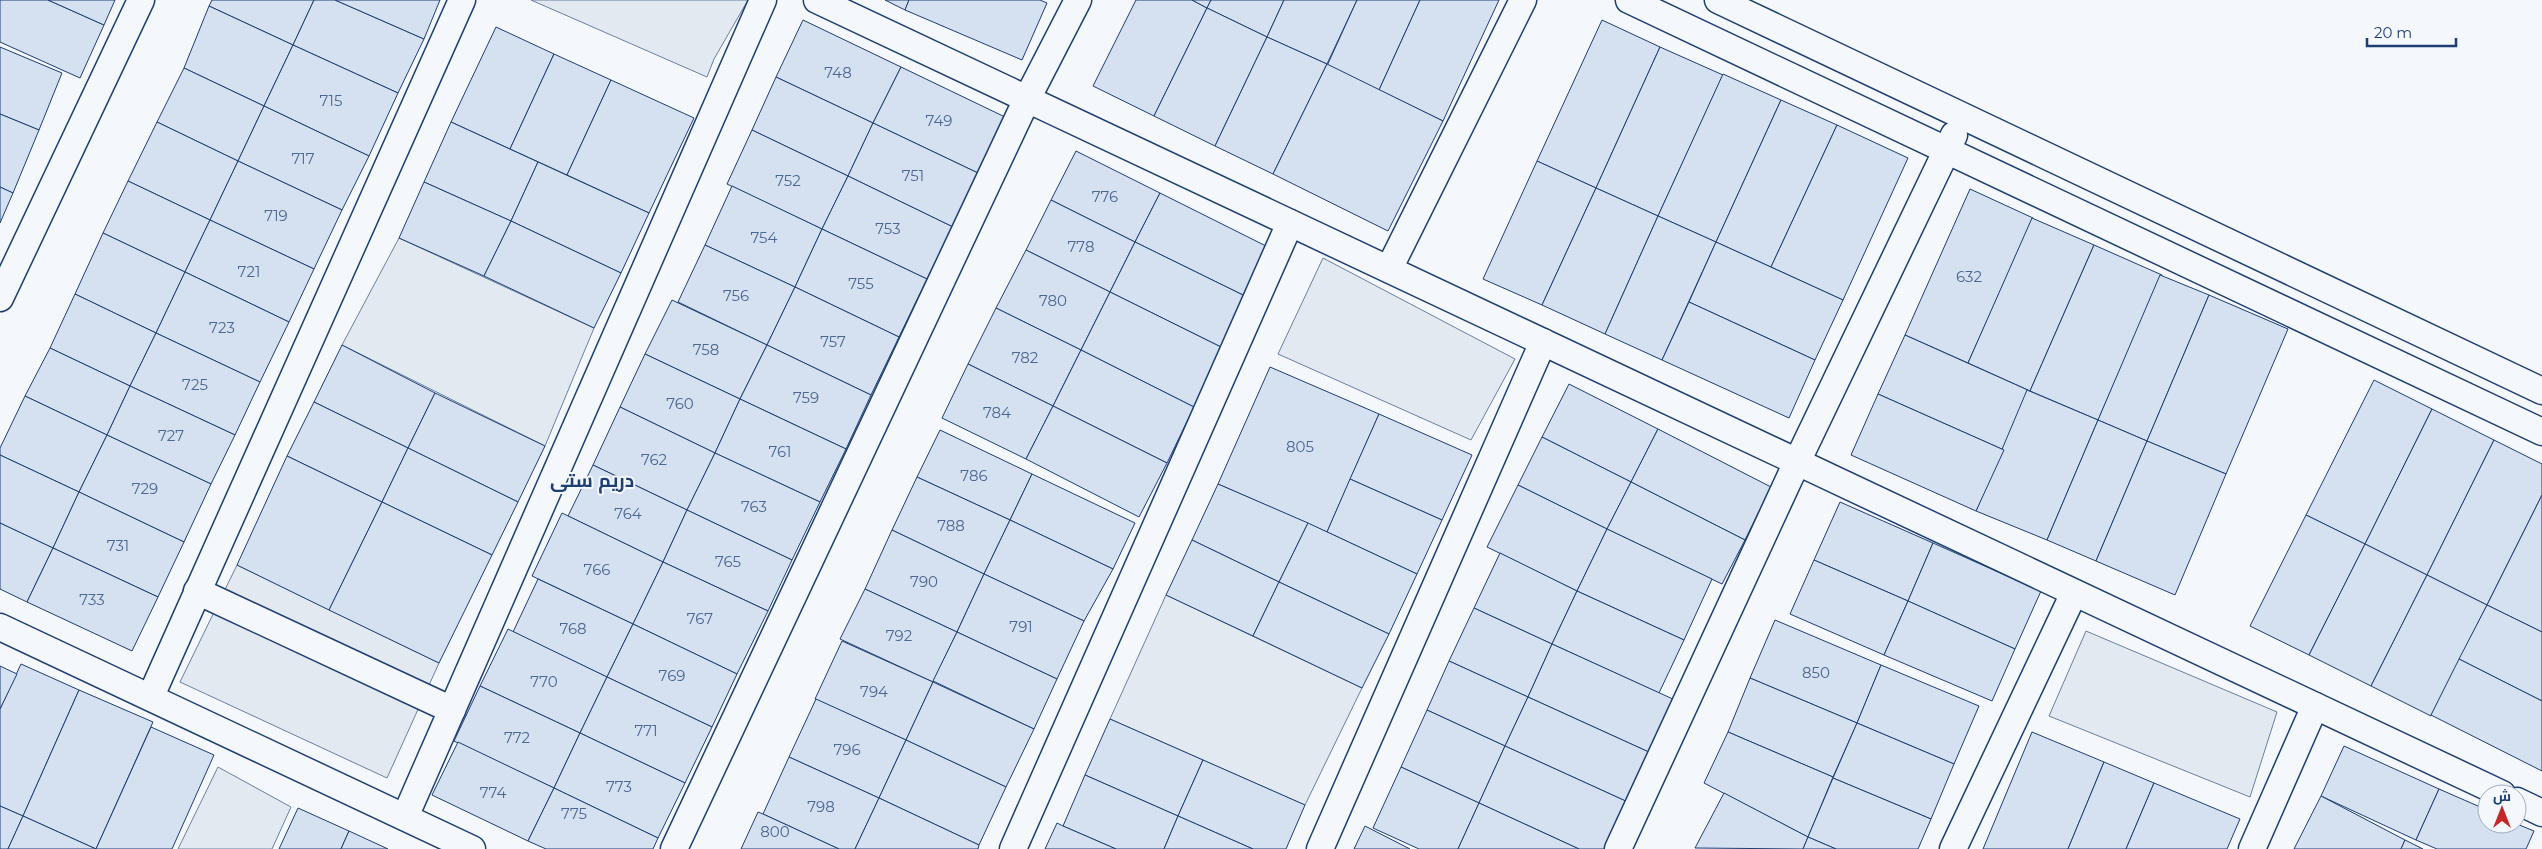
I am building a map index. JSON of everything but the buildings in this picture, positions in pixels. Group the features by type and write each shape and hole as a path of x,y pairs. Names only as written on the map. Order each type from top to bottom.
{"street":[{"path":"0,298 141,0"},
{"path":"151,696 462,0"},
{"path":"405,817 763,0"},
{"path":"817,0 2481,784"},
{"path":"674,849 1027,99 1078,0"},
{"path":"1389,269 1523,0"},
{"path":"1630,0 2542,432"},
{"path":"1718,0 2542,391"},
{"path":"1618,849 1797,462 1963,116"},
{"path":"1013,849 1290,223"},
{"path":"1320,849 1543,342"},
{"path":"197,591 452,710"},
{"path":"1954,849 2074,593"},
{"path":"0,627 151,696 472,849"},
{"path":"2252,849 2315,706"},
{"path":"2527,806 2542,813"}],"shaded area":[{"path":"531,0 748,0 714,59 707,77"},
{"path":"399,238 594,328 545,446 342,345"},
{"path":"1323,258 1515,359 1471,440 1278,354"},
{"path":"237,565 439,663 387,778 180,682"},
{"path":"1166,595 1362,688 1305,805 1110,719"},
{"path":"2086,631 2277,712 2250,797 2049,716"},
{"path":"218,767 291,807 272,849 178,849"}],"district":[{"name":"دریم ستی","path":"592,480"}]}
